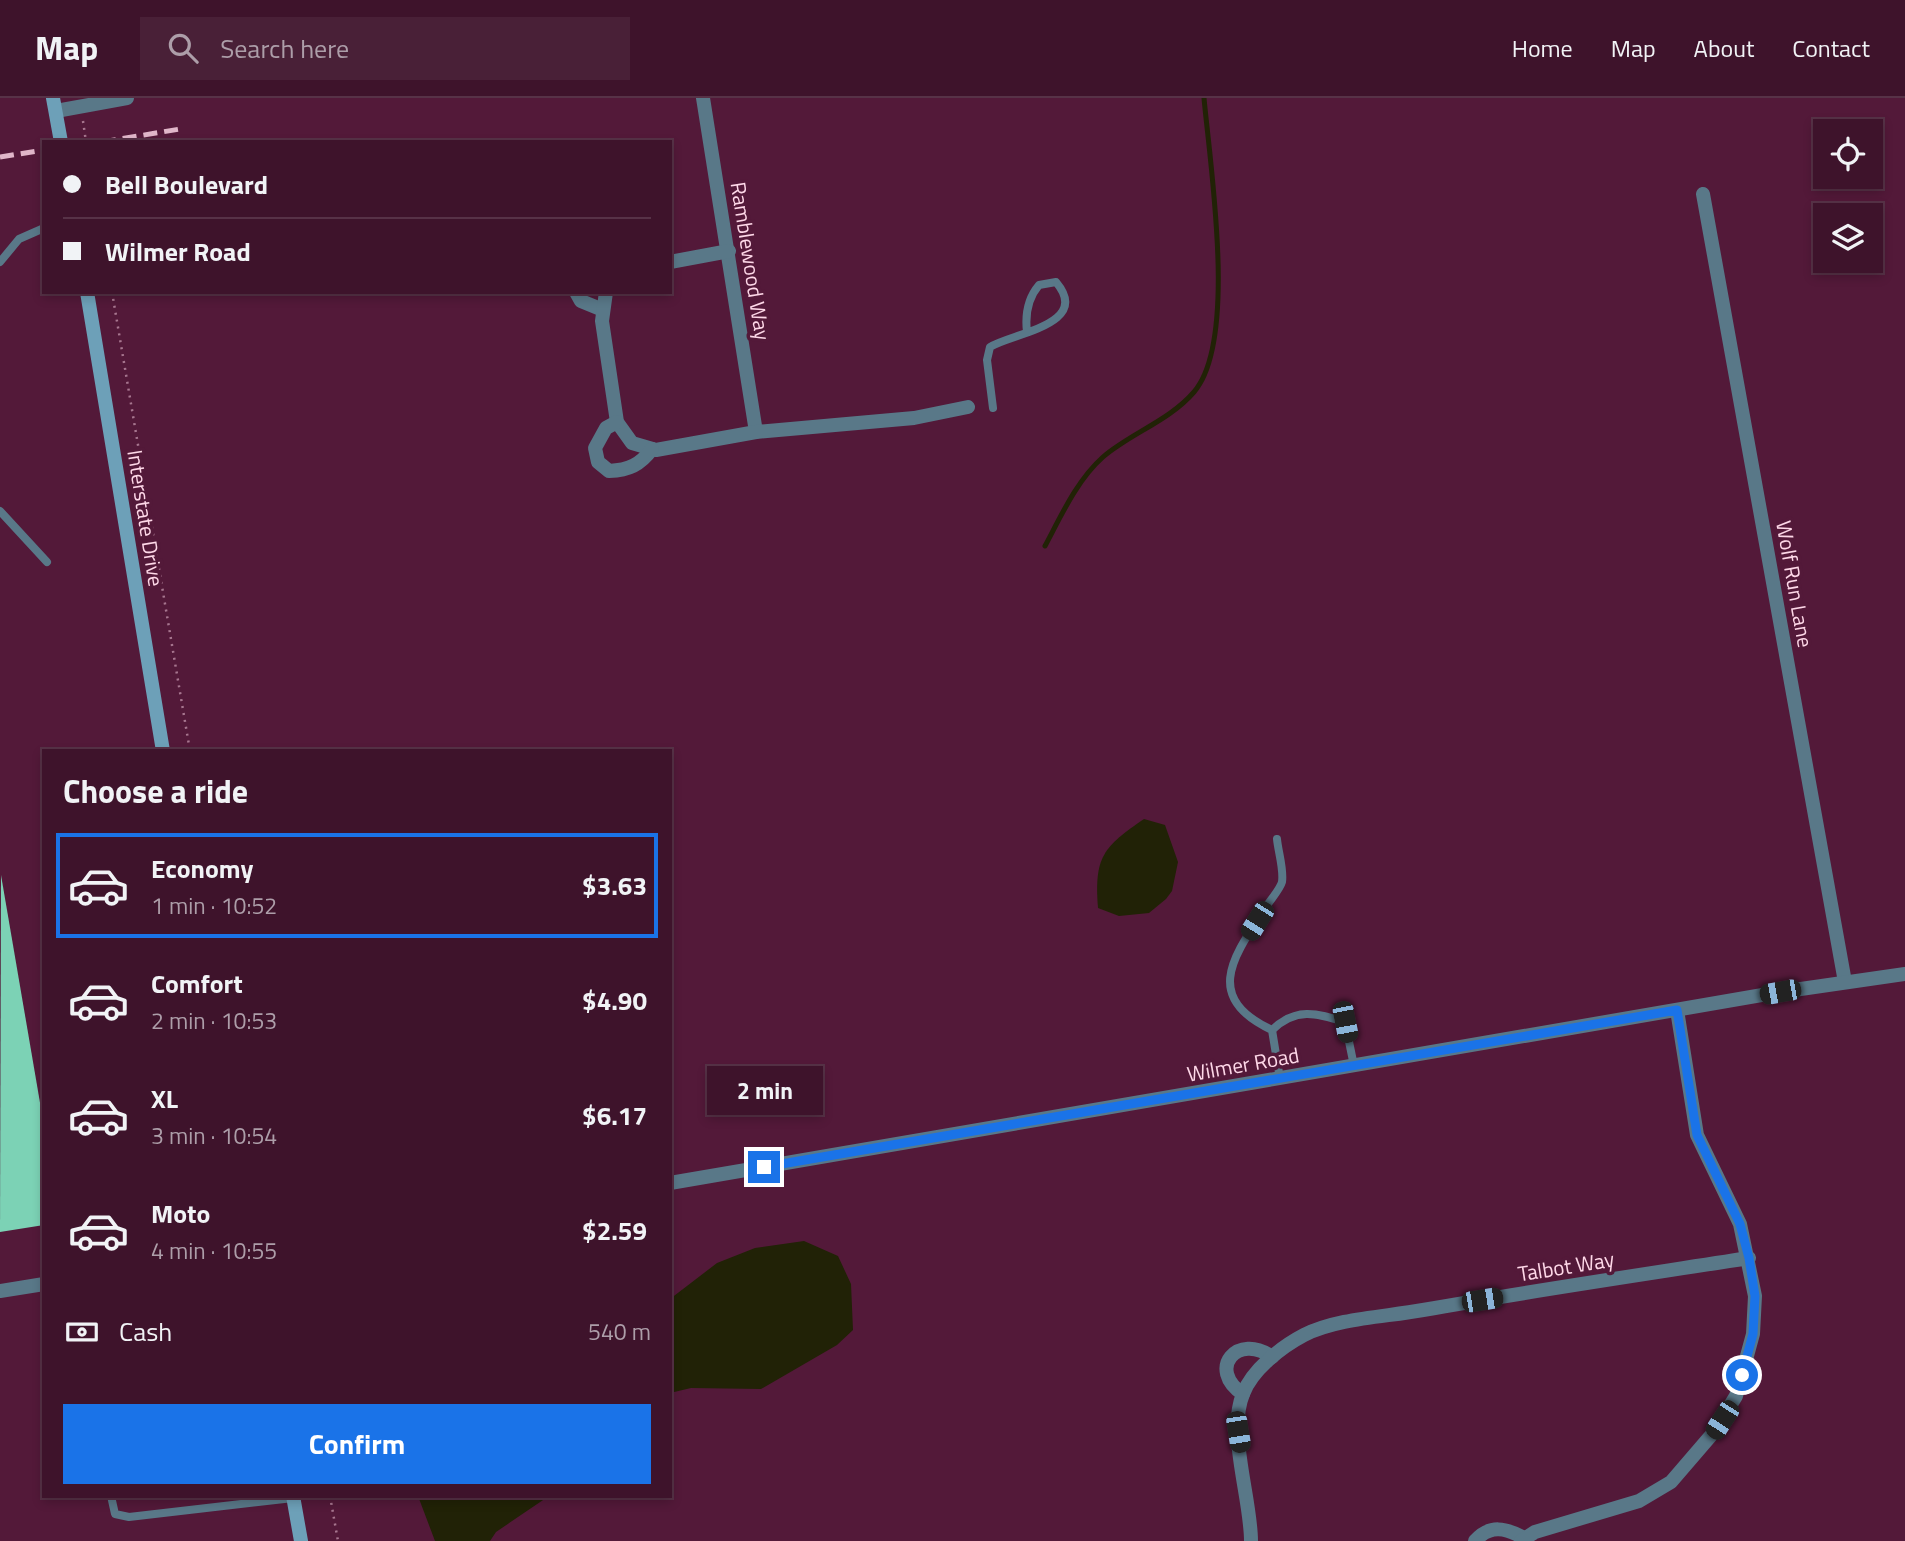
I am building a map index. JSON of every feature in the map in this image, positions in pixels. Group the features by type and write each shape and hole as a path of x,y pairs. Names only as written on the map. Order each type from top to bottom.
{"main road":[{"path":"54,105 61,140"},
{"name":"Interstate Drive","path":"88,294 163,749"},
{"path":"293,1498 301,1541"}],"street":[{"path":"54,105 127,98"},
{"name":"Ramblewood Way","path":"703,98 756,432"},
{"name":"Wolf Run Lane","path":"1703,194 1845,982"},
{"path":"672,262 729,251"},
{"path":"577,294 581,300 603,310"},
{"path":"606,294 602,321 617,422 632,443 652,449 756,432 914,418 968,407"},
{"path":"617,422 606,428 595,448 598,462 609,471 624,470 641,463 652,449"},
{"name":"Wilmer Road","path":"672,1183 1677,1010 1905,974"},
{"path":"1475,1541 1486,1530 1501,1528 1523,1540 1535,1532 1639,1501 1671,1482 1714,1432 1737,1396 1753,1334 1755,1296 1740,1224 1697,1135 1677,1010"},
{"name":"Talbot Way","path":"1243,1394 1272,1357 1305,1334 1332,1326 1749,1258"},
{"path":"0,1291 42,1284"},
{"path":"1251,1541 1251,1516 1238,1432 1243,1394 1230,1382 1226,1370 1228,1359 1238,1350 1262,1349 1272,1357"}],"lane":[{"path":"0,262 19,239 42,229"},
{"path":"993,408 987,360 990,347 1027,332 1036,332 1062,312 1063,291 1055,282 1040,285 1033,293 1026,321 1027,332"},
{"path":"0,511 47,562"},
{"path":"1272,1030 1255,1022 1238,1006 1228,977 1233,959 1282,883 1277,839"},
{"path":"1272,1030 1283,1020 1300,1013 1313,1012 1345,1022 1354,1066"},
{"path":"1272,1030 1280,1079"},
{"path":"111,1498 115,1514 129,1517 285,1498"}],"path":[{"path":"112,294 190,749"},
{"path":"330,1498 338,1541"}],"shaded area":[{"path":"1144,819 1165,825 1178,862 1172,891 1149,913 1119,916 1098,908 1098,877 1104,855 1110,846"},
{"path":"804,1241 838,1256 851,1284 853,1330 837,1345 761,1389 691,1388 672,1393 672,1297 717,1263 755,1248"},
{"path":"419,1498 546,1498 496,1532 490,1541 435,1541"}],"building":[{"path":"1,875 42,1114 42,1225 0,1232"}],"waterway":[{"path":"1045,546 1070,499 1094,466 1114,449 1184,402 1194,392 1207,367 1215,334 1218,251 1204,98"}],"railway":[{"path":"114,140 180,129"},
{"path":"0,157 42,150"}],"route":[{"path":"764,1167 1677,1010 1697,1135 1740,1224 1749,1258 1755,1296 1753,1334 1742,1375"}]}
